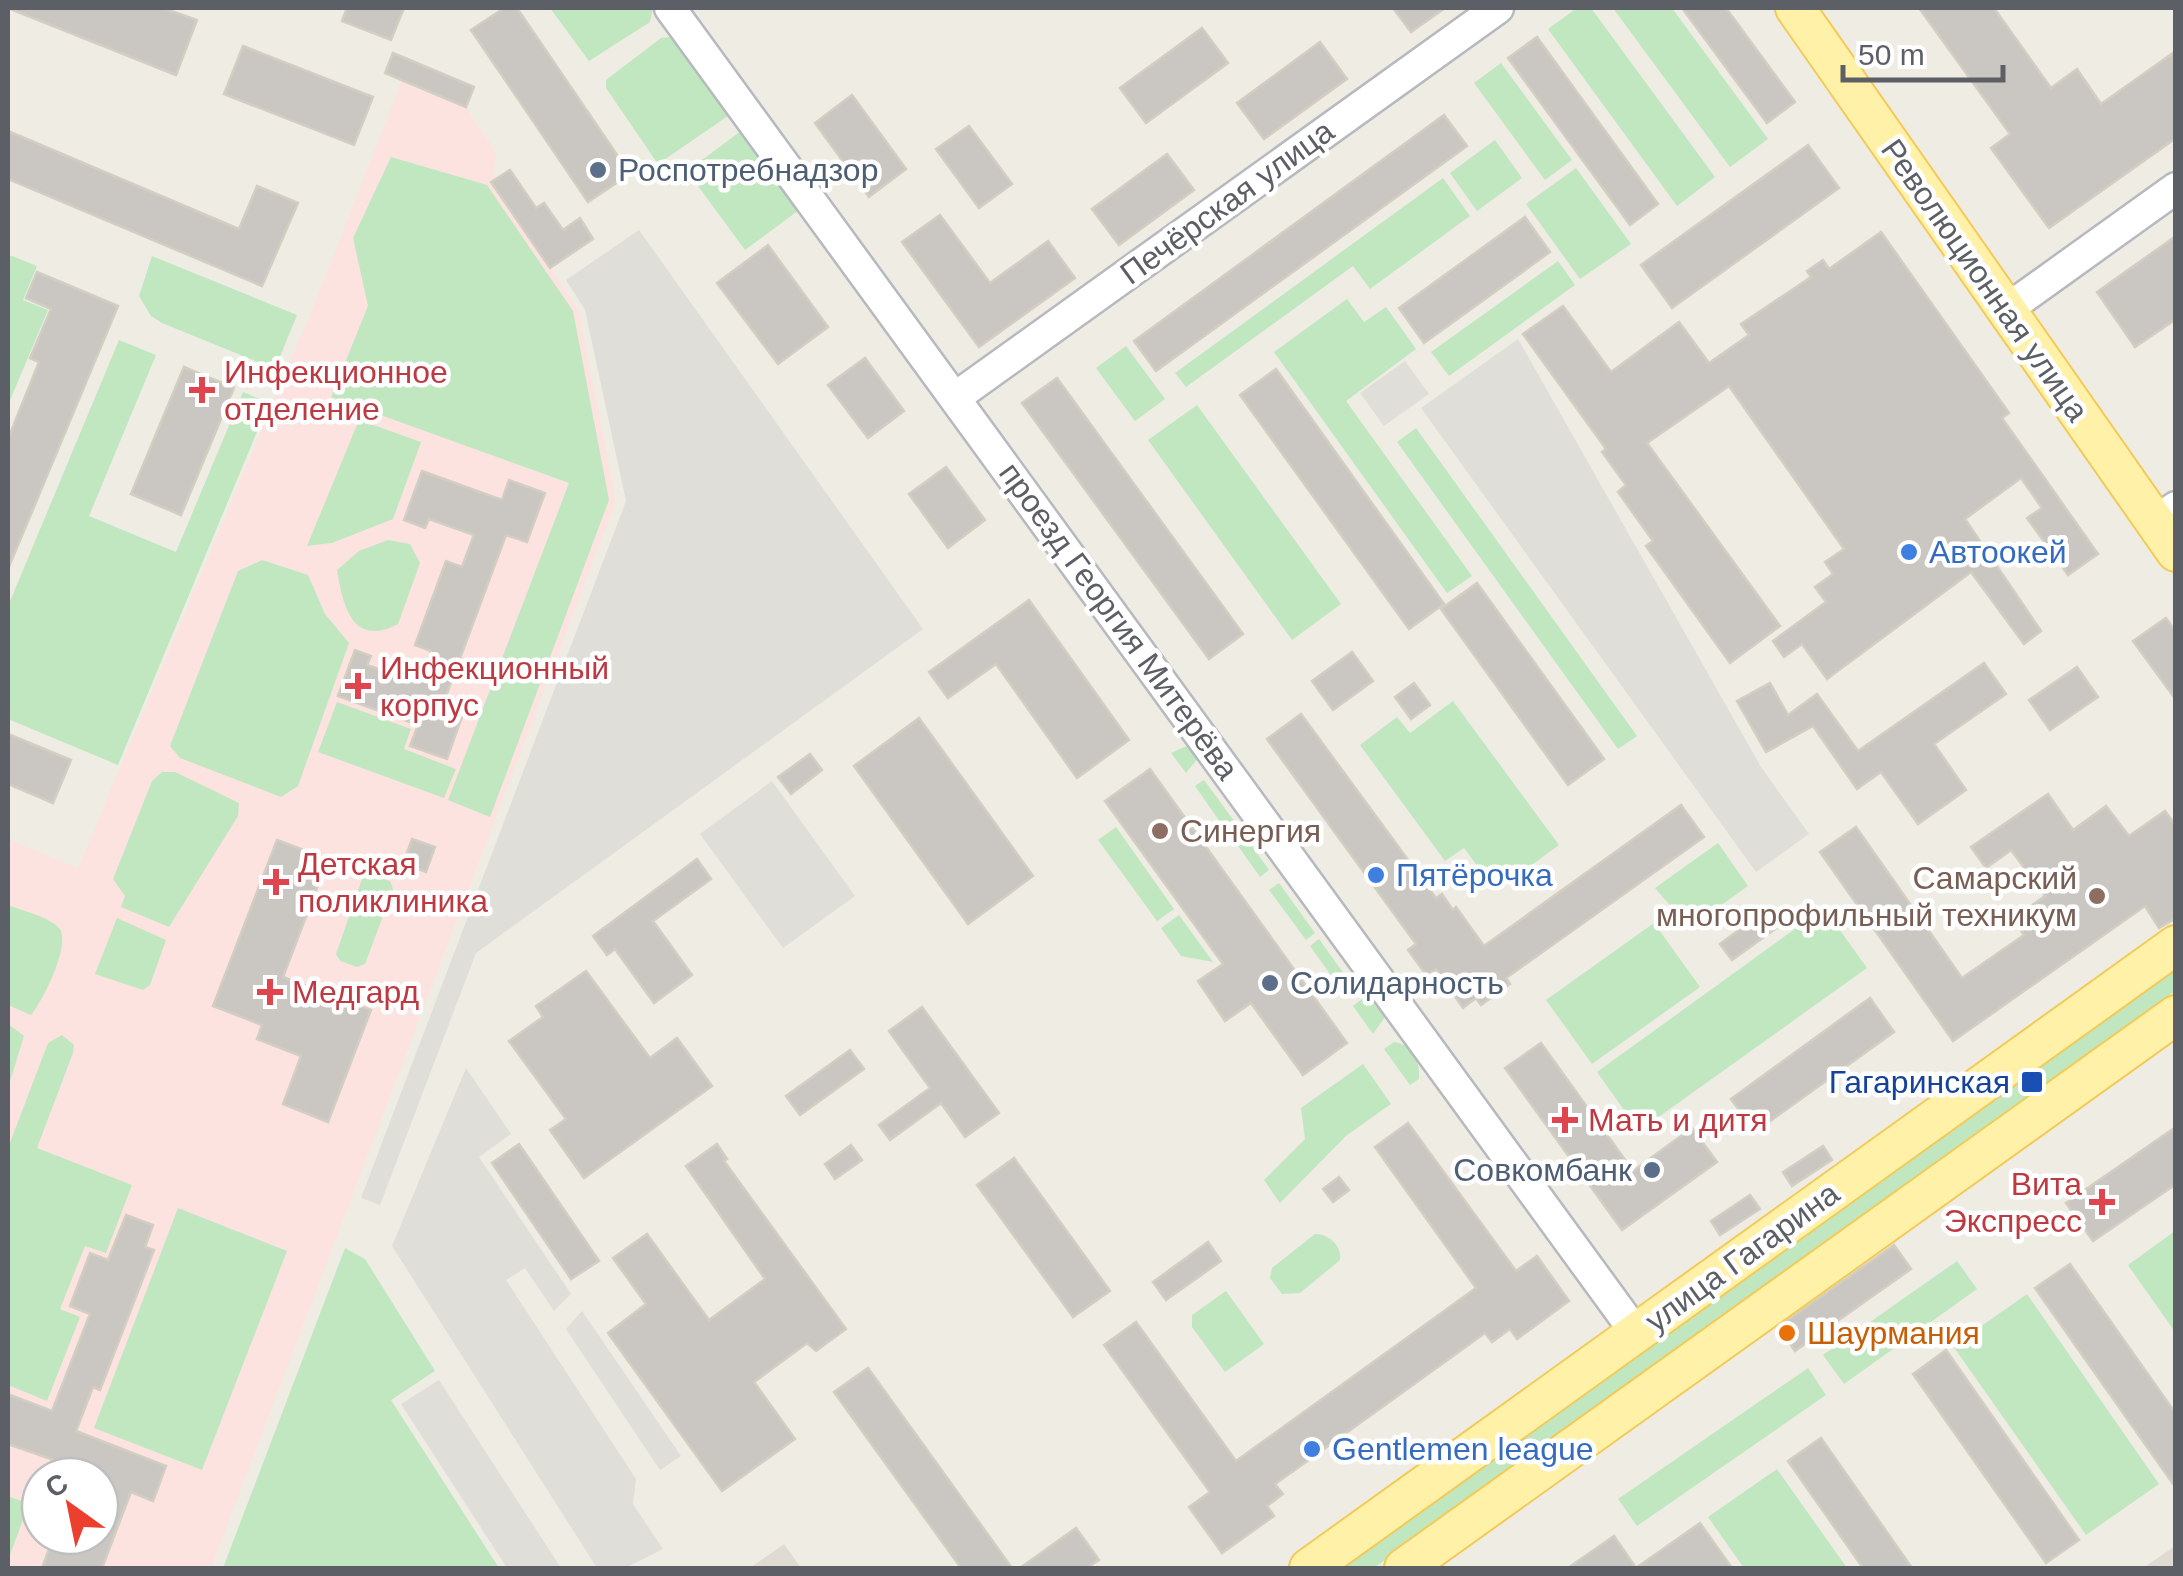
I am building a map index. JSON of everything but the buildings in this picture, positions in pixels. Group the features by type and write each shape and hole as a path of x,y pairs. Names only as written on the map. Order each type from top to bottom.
{"main road":[{"name":"Революционная улица","path":"1795,8 2006,310 2169,527"},
{"name":"улица Гагарина","path":"1309,1568 2176,945"},
{"name":"улица Гагарина","path":"1404,1568 2176,1015"}],"street":[{"name":"проезд Георгия Митерёва","path":"670,8 1636,1334"},
{"name":"Печёрская улица","path":"956,397 1498,8"},
{"path":"2006,310 2176,188"}],"shaded area":[{"path":"402,81 466,108 497,154 492,183 578,309 616,501 211,1568 8,1568 8,839 78,868 313,307"},
{"path":"639,230 923,629 476,953 380,1205 361,1198 626,501 585,310 566,280"},
{"path":"1518,339 1761,767 1809,834 1756,872 1421,408"},
{"path":"1405,361 1429,394 1384,426 1360,393"},
{"path":"772,781 855,896 783,948 700,834"},
{"path":"466,1068 511,1134 479,1157 571,1294 554,1311 525,1268 506,1280 636,1479 633,1504 663,1549 625,1568 597,1568 392,1246"},
{"path":"582,1311 681,1456 660,1470 566,1329"},
{"path":"439,1380 561,1568 507,1568 401,1404"},
{"path":"784,1544 801,1568 750,1568"},
{"path":"2175,1546 2175,1568 2143,1568"}],"green space":[{"path":"550,8 653,8 650,22 589,61"},
{"path":"1577,8 1591,8 1715,177 1677,206 1548,29"},
{"path":"1613,8 1672,8 1768,139 1730,167"},
{"path":"661,38 677,40 731,114 658,164 606,88 606,80"},
{"path":"1501,63 1572,160 1545,180 1474,83"},
{"path":"741,131 799,210 745,250 687,171"},
{"path":"1495,140 1522,178 1477,211 1450,173"},
{"path":"391,157 487,185 573,311 609,500 490,817 448,800 569,483 331,397 368,306 353,238"},
{"path":"1576,168 1631,244 1580,279 1526,204"},
{"path":"1443,178 1470,216 1370,289 1353,266 1186,387 1175,373"},
{"path":"152,256 297,315 275,369 151,316 139,296"},
{"path":"8,257 37,266 23,300 48,310 8,405"},
{"path":"1558,261 1575,285 1449,376 1431,352"},
{"path":"1347,299 1364,322 1386,307 1416,349 1346,401 1472,576 1447,593 1274,352"},
{"path":"119,340 156,355 89,516 176,552 243,392 269,403 118,765 8,719 8,606"},
{"path":"1126,346 1165,399 1135,421 1096,368"},
{"path":"1197,405 1341,604 1292,640 1148,440"},
{"path":"359,420 421,442 393,519 332,543 307,546"},
{"path":"1416,428 1637,736 1618,749 1397,442"},
{"path":"388,540 410,544 420,563 398,624 370,631 352,620 337,570 359,551"},
{"path":"262,560 308,575 325,614 349,643 298,786 281,797 180,758 170,746 238,571"},
{"path":"1453,701 1559,845 1496,891 1464,848 1445,861 1360,745 1397,717 1410,733"},
{"path":"337,702 411,729 404,749 456,769 444,798 318,752"},
{"path":"1189,745 1198,758 1186,773 1171,753"},
{"path":"162,772 175,772 239,803 238,816 169,927 121,907 125,896 113,879 152,781"},
{"path":"1204,780 1235,822 1225,829 1195,786"},
{"path":"1238,826 1269,870 1260,877 1229,833"},
{"path":"1116,827 1174,909 1157,921 1098,840"},
{"path":"1718,843 1748,886 1703,918 1686,924 1655,888"},
{"path":"371,874 390,881 393,889 365,964 357,967 340,961 336,954 362,879"},
{"path":"1279,883 1315,933 1306,940 1269,890"},
{"path":"8,905 48,920 62,935 54,972 31,1015 8,1005"},
{"path":"1824,908 1867,968 1639,1131 1597,1072"},
{"path":"1179,915 1213,962 1181,956 1161,928"},
{"path":"117,918 166,940 150,985 143,990 95,974"},
{"path":"1654,923 1700,987 1592,1064 1546,1000"},
{"path":"1319,939 1352,985 1343,992 1310,946"},
{"path":"2175,969 2175,991 1374,1568 1344,1568"},
{"path":"1362,999 1372,1001 1385,1017 1373,1034 1353,1006"},
{"path":"8,1024 24,1036 8,1088"},
{"path":"62,1035 74,1045 73,1053 37,1148 132,1185 106,1253 85,1246 60,1309 80,1317 47,1401 8,1385 8,1148 48,1043"},
{"path":"1394,1042 1406,1046 1417,1060 1419,1079 1410,1085 1384,1049"},
{"path":"1363,1064 1391,1104 1347,1135 1280,1203 1264,1180 1305,1139 1301,1108"},
{"path":"178,1208 287,1251 202,1470 94,1428"},
{"path":"2175,1231 2175,1332 2128,1265"},
{"path":"1315,1234 1334,1242 1340,1260 1300,1293 1282,1294 1270,1278 1272,1268"},
{"path":"345,1248 365,1259 435,1371 391,1400 499,1568 223,1568"},
{"path":"1957,1261 1977,1289 1844,1384 1823,1355"},
{"path":"1226,1291 1264,1344 1225,1372 1192,1327 1192,1315"},
{"path":"2027,1294 2159,1484 2086,1535 1953,1346"},
{"path":"1808,1368 1826,1395 1637,1526 1618,1499"},
{"path":"1777,1469 1847,1568 1744,1568 1708,1517"},
{"path":"8,1496 20,1501 20,1528 8,1560"}],"place":[{"name":"Роспотребнадзор","path":"598,170"},
{"name":"Инфекционное отделение","path":"202,390"},
{"name":"Автоокей","path":"1909,552"},
{"name":"Инфекционный корпус","path":"358,686"},
{"name":"Синергия","path":"1160,831"},
{"name":"Пятёрочка","path":"1376,875"},
{"name":"Детская поликлиника","path":"276,882"},
{"name":"Самарский многопрофильный техникум","path":"2097,896"},
{"name":"Солидарность","path":"1270,983"},
{"name":"Медгард","path":"270,992"},
{"name":"Гагаринская","path":"2032,1082"},
{"name":"Мать и дитя","path":"1565,1120"},
{"name":"Совкомбанк","path":"1652,1170"},
{"name":"Вита Экспресс","path":"2102,1202"},
{"name":"Шаурмания","path":"1787,1333"},
{"name":"Gentlemen league","path":"1312,1449"}]}
